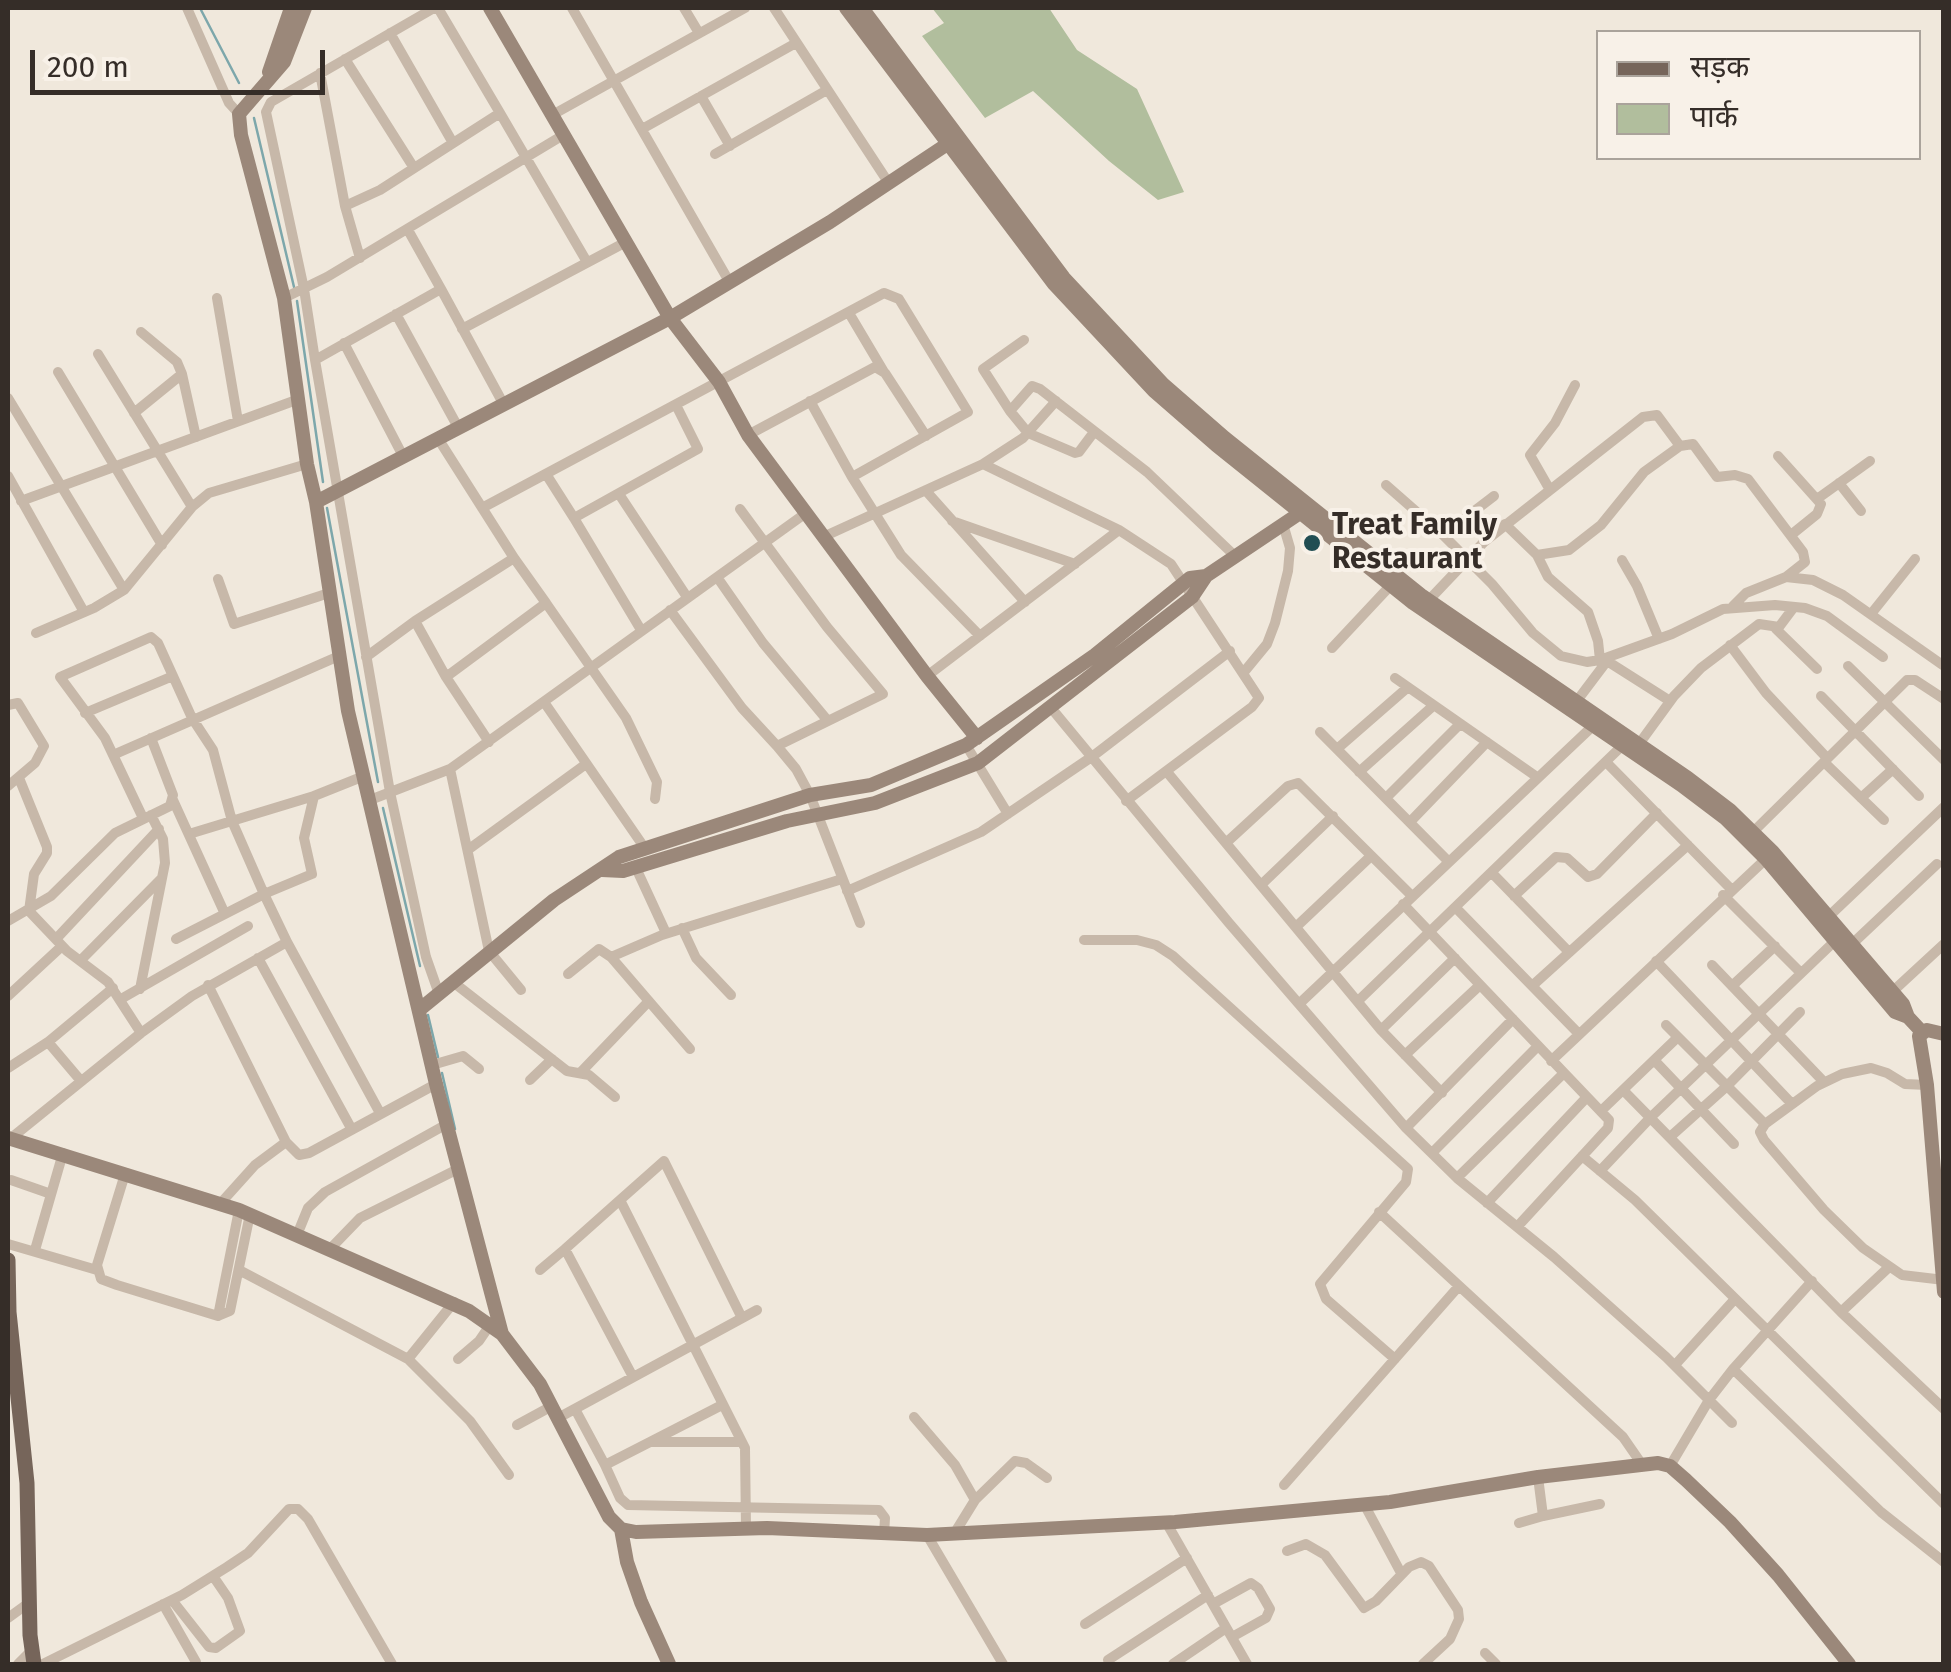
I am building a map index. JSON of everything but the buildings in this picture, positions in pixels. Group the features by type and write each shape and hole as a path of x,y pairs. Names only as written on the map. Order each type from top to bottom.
{"main road":[{"path":"8,1260 8,1311 27,1483 33,1658"}],"street":[{"path":"187,8 228,103 239,114 241,136 284,298 339,656 496,1329"},
{"path":"267,78 291,8"},
{"path":"239,114 284,62 304,8"},
{"path":"439,994 390,792 304,288 266,112 271,102 436,8 587,262"},
{"path":"490,8 670,318 719,382 748,435 972,742 978,763 1008,814"},
{"path":"572,8 730,283"},
{"path":"684,8 699,33"},
{"path":"554,114 613,78 746,8"},
{"path":"774,8 888,182"},
{"path":"846,8 891,70 955,139"},
{"path":"862,8 1054,284 1154,391 1306,510 1576,702 1596,722"},
{"path":"390,33 453,143"},
{"path":"642,130 796,43"},
{"path":"345,59 414,168"},
{"path":"320,73 360,258"},
{"path":"715,154 827,90"},
{"path":"701,96 730,146"},
{"path":"346,206 380,190 500,113"},
{"path":"284,298 408,230 564,134"},
{"path":"316,502 670,318 955,139"},
{"path":"408,230 504,406"},
{"path":"462,329 626,242"},
{"path":"315,360 441,288"},
{"path":"482,508 884,293 899,299 968,412 852,477"},
{"path":"216,298 238,421"},
{"path":"849,313 926,436"},
{"path":"396,314 459,429"},
{"path":"141,332 177,362 196,437"},
{"path":"1024,340 983,368 1010,412 1028,433 1074,453 1094,432"},
{"path":"344,344 404,458"},
{"path":"98,354 192,507"},
{"path":"748,435 874,367 885,373"},
{"path":"58,372 162,545"},
{"path":"134,413 182,374"},
{"path":"1010,412 1032,386 1056,400 1147,472 1235,556"},
{"path":"1550,490 1530,455 1556,423 1575,386"},
{"path":"8,398 124,590"},
{"path":"22,501 299,399"},
{"path":"824,537 983,464 1028,433 1056,400"},
{"path":"810,401 884,532 901,555 980,636"},
{"path":"574,518 698,449 676,405"},
{"path":"1428,600 1505,524 1651,414 1664,420 1680,446"},
{"path":"438,440 514,558 626,718 657,782 655,799"},
{"path":"1386,485 1443,536 1544,644 1574,660 1606,659 1734,606 1746,593 1786,577 1806,557 1748,479 1735,474 1717,476 1697,446 1687,443 1644,472 1602,525 1579,543 1562,552 1537,555"},
{"path":"1778,456 1817,499 1820,511 1791,535"},
{"path":"1817,499 1870,461"},
{"path":"36,633 124,590 192,507 210,492 307,464"},
{"path":"983,464 1119,530 1171,564 1258,692 1257,702 1126,801"},
{"path":"546,474 642,630"},
{"path":"8,476 84,612"},
{"path":"1839,483 1861,510"},
{"path":"926,492 1025,602"},
{"path":"619,494 688,598"},
{"path":"1443,536 1494,496"},
{"path":"740,508 827,627 883,694 777,746"},
{"path":"602,870 636,868 818,814 874,803 978,763 1192,598 1206,576 1306,510"},
{"path":"1306,510 1390,585 1710,794 1753,832 1842,941 1903,1004 1908,1017 1922,1032"},
{"path":"370,800 450,769 806,514"},
{"path":"951,520 1075,564"},
{"path":"1244,672 1267,644 1275,624 1290,548 1283,524"},
{"path":"1505,524 1537,555 1548,577 1588,612 1606,659 1670,701"},
{"path":"927,676 1119,530"},
{"path":"366,656 514,558"},
{"path":"1871,614 1915,559"},
{"path":"1622,560 1659,639"},
{"path":"717,576 774,658 828,721"},
{"path":"420,1010 554,900 619,857 810,795 871,786 972,742 1095,655 1190,578 1206,576"},
{"path":"1786,577 1800,577 1827,586 1944,666"},
{"path":"218,579 234,624 329,592"},
{"path":"1332,648 1390,585"},
{"path":"446,676 546,603"},
{"path":"1734,606 1794,607 1818,612 1837,621 1883,657"},
{"path":"1776,629 1794,607"},
{"path":"670,610 742,708 796,769 818,814 860,924"},
{"path":"415,621 489,742"},
{"path":"1358,1001 1630,743 1701,668 1759,624 1776,629 1817,669"},
{"path":"140,988 165,847 160,829 147,817 106,738 60,676 151,637 158,642 192,718 219,764 232,820 287,942 380,1112"},
{"path":"1730,645 1766,693 1884,820"},
{"path":"611,957 682,928 844,885 981,832 1093,756 1230,651"},
{"path":"113,755 339,656"},
{"path":"1576,702 1606,659"},
{"path":"1848,666 1944,760"},
{"path":"85,714 173,676"},
{"path":"1395,678 1537,776"},
{"path":"1753,832 1911,679 1944,699"},
{"path":"1337,749 1407,688"},
{"path":"1821,696 1919,796"},
{"path":"544,702 644,847"},
{"path":"8,705 18,703 44,746 34,763 8,786"},
{"path":"1359,772 1434,706"},
{"path":"1052,709 1406,1128 1457,1178 1675,1366 1732,1423"},
{"path":"1299,1004 1596,722"},
{"path":"1386,798 1460,724"},
{"path":"1320,732 1448,861"},
{"path":"152,738 173,800 225,914"},
{"path":"1410,822 1487,742"},
{"path":"1630,743 1769,856 1827,918 1895,1012 1908,1017"},
{"path":"1606,762 1688,845 1801,973"},
{"path":"468,849 586,764"},
{"path":"1861,798 1893,768"},
{"path":"450,769 489,950 521,990"},
{"path":"1167,772 1380,1030 1442,1092"},
{"path":"189,834 314,796 364,776"},
{"path":"19,778 47,847 34,874 29,910"},
{"path":"1226,842 1293,783 1301,785 1370,856 1454,958 1601,1110 1610,1124 1517,1227"},
{"path":"176,939 312,874 304,838 314,796"},
{"path":"8,920 59,889 107,840 170,806 173,800"},
{"path":"1827,918 1944,807"},
{"path":"1514,896 1556,857 1567,858 1588,877 1597,874 1657,813"},
{"path":"1262,884 1333,816"},
{"path":"8,996 160,829"},
{"path":"1532,986 1688,845"},
{"path":"1297,926 1370,856"},
{"path":"1552,1061 1769,856"},
{"path":"1600,1171 1801,973 1937,864"},
{"path":"636,868 666,933"},
{"path":"1492,873 1568,951"},
{"path":"81,960 162,878"},
{"path":"1456,908 1580,1034"},
{"path":"29,910 59,942 113,988 141,1033"},
{"path":"121,1000 248,926"},
{"path":"682,928 696,958 731,995"},
{"path":"1084,940 1136,940 1156,945 1174,956 1408,1168 1406,1182 1320,1284 1326,1298 1395,1359"},
{"path":"9,1139 141,1033 208,985 287,942"},
{"path":"1732,986 1774,946"},
{"path":"1892,992 1943,947"},
{"path":"568,974 599,949 611,957 690,1049"},
{"path":"258,958 352,1128"},
{"path":"1380,1030 1454,958"},
{"path":"1656,961 1792,1104"},
{"path":"1712,965 1824,1082"},
{"path":"414,985 432,974"},
{"path":"453,982 571,1073 589,1074 615,1097"},
{"path":"208,985 294,1152 304,1154 436,1084"},
{"path":"1405,1055 1480,985"},
{"path":"8,1068 48,1042 113,988"},
{"path":"581,1072 649,1001"},
{"path":"1670,1137 1800,1012"},
{"path":"1406,1128 1512,1019"},
{"path":"1666,1025 1765,1124"},
{"path":"1922,1032 1934,1030 1944,1034"},
{"path":"1922,1032 1919,1042 1939,1169 1944,1292"},
{"path":"1601,1110 1678,1037"},
{"path":"48,1042 81,1081"},
{"path":"1432,1153 1538,1046"},
{"path":"432,1065 463,1056 479,1068"},
{"path":"530,1080 552,1058"},
{"path":"1654,1060 1734,1144"},
{"path":"1927,1085 1905,1084 1871,1068 1842,1074 1792,1104 1760,1132 1813,1198 1863,1248 1888,1268 1916,1278 1943,1280"},
{"path":"1457,1178 1564,1073"},
{"path":"1623,1090 1841,1312 1944,1409"},
{"path":"1486,1203 1587,1097"},
{"path":"297,1235 308,1208 325,1192 446,1124"},
{"path":"9,1139 245,1212 454,1302 496,1329 524,1362 555,1412 609,1517 620,1529 641,1602 669,1664"},
{"path":"219,1205 255,1165 286,1142"},
{"path":"35,1250 64,1153"},
{"path":"1582,1156 1635,1200 1944,1504"},
{"path":"540,1270 554,1262 664,1161 742,1318"},
{"path":"330,1249 360,1218 458,1170"},
{"path":"97,1270 125,1174"},
{"path":"11,1180 51,1194"},
{"path":"620,1200 745,1448 746,1528"},
{"path":"8,1244 97,1270 105,1281 218,1316 230,1311 245,1212"},
{"path":"218,1316 245,1212"},
{"path":"1379,1212 1623,1437 1641,1463"},
{"path":"565,1249 634,1377"},
{"path":"1841,1312 1888,1268"},
{"path":"239,1270 408,1359 470,1421 509,1476"},
{"path":"1670,1466 1709,1400 1812,1281"},
{"path":"1284,1485 1459,1286"},
{"path":"1675,1366 1734,1300"},
{"path":"408,1359 454,1302"},
{"path":"517,1425 575,1408 757,1310"},
{"path":"458,1359 496,1329"},
{"path":"1733,1369 1880,1512 1944,1562"},
{"path":"605,1465 722,1404"},
{"path":"575,1408 620,1498 628,1505 879,1510 885,1518 884,1534"},
{"path":"914,1417 955,1465 975,1500"},
{"path":"650,1442 742,1442"},
{"path":"954,1534 975,1500 1015,1462 1026,1463 1047,1478"},
{"path":"620,1529 636,1532 746,1528 927,1535 1166,1522 1364,1504 1641,1463 1670,1466 1730,1522 1778,1575 1849,1664"},
{"path":"1538,1477 1543,1516"},
{"path":"1364,1504 1401,1573"},
{"path":"1519,1524 1600,1504"},
{"path":"44,1664 213,1576 248,1553 290,1509 298,1509 308,1519 392,1664"},
{"path":"1166,1522 1247,1664"},
{"path":"927,1535 1003,1664"},
{"path":"1287,1551 1306,1544 1325,1555 1364,1608 1376,1601 1401,1573 1416,1564 1429,1566 1458,1610 1457,1628 1423,1664"},
{"path":"1085,1624 1187,1558"},
{"path":"168,1602 216,1648 240,1630 228,1598 213,1576"},
{"path":"1108,1660 1210,1600 1246,1584 1254,1585 1270,1614 1172,1664"},
{"path":"8,1618 30,1602"},
{"path":"168,1602 196,1662"},
{"path":"1484,1652 1496,1664"},
{"path":"8,1659 16,1664 33,1658"}],"green space":[{"path":"932,8 1049,8 1077,50 1137,89 1184,192 1158,200 1033,91 985,118 922,36 944,23"}],"waterway":[{"path":"200,8 239,83"},
{"path":"254,118 294,287"},
{"path":"297,301 323,482"},
{"path":"327,508 378,782"},
{"path":"383,808 420,966"},
{"path":"428,1015 438,1057"},
{"path":"442,1073 455,1129"}],"place":[{"name":"Treat Family Restaurant","path":"1312,543"}]}
